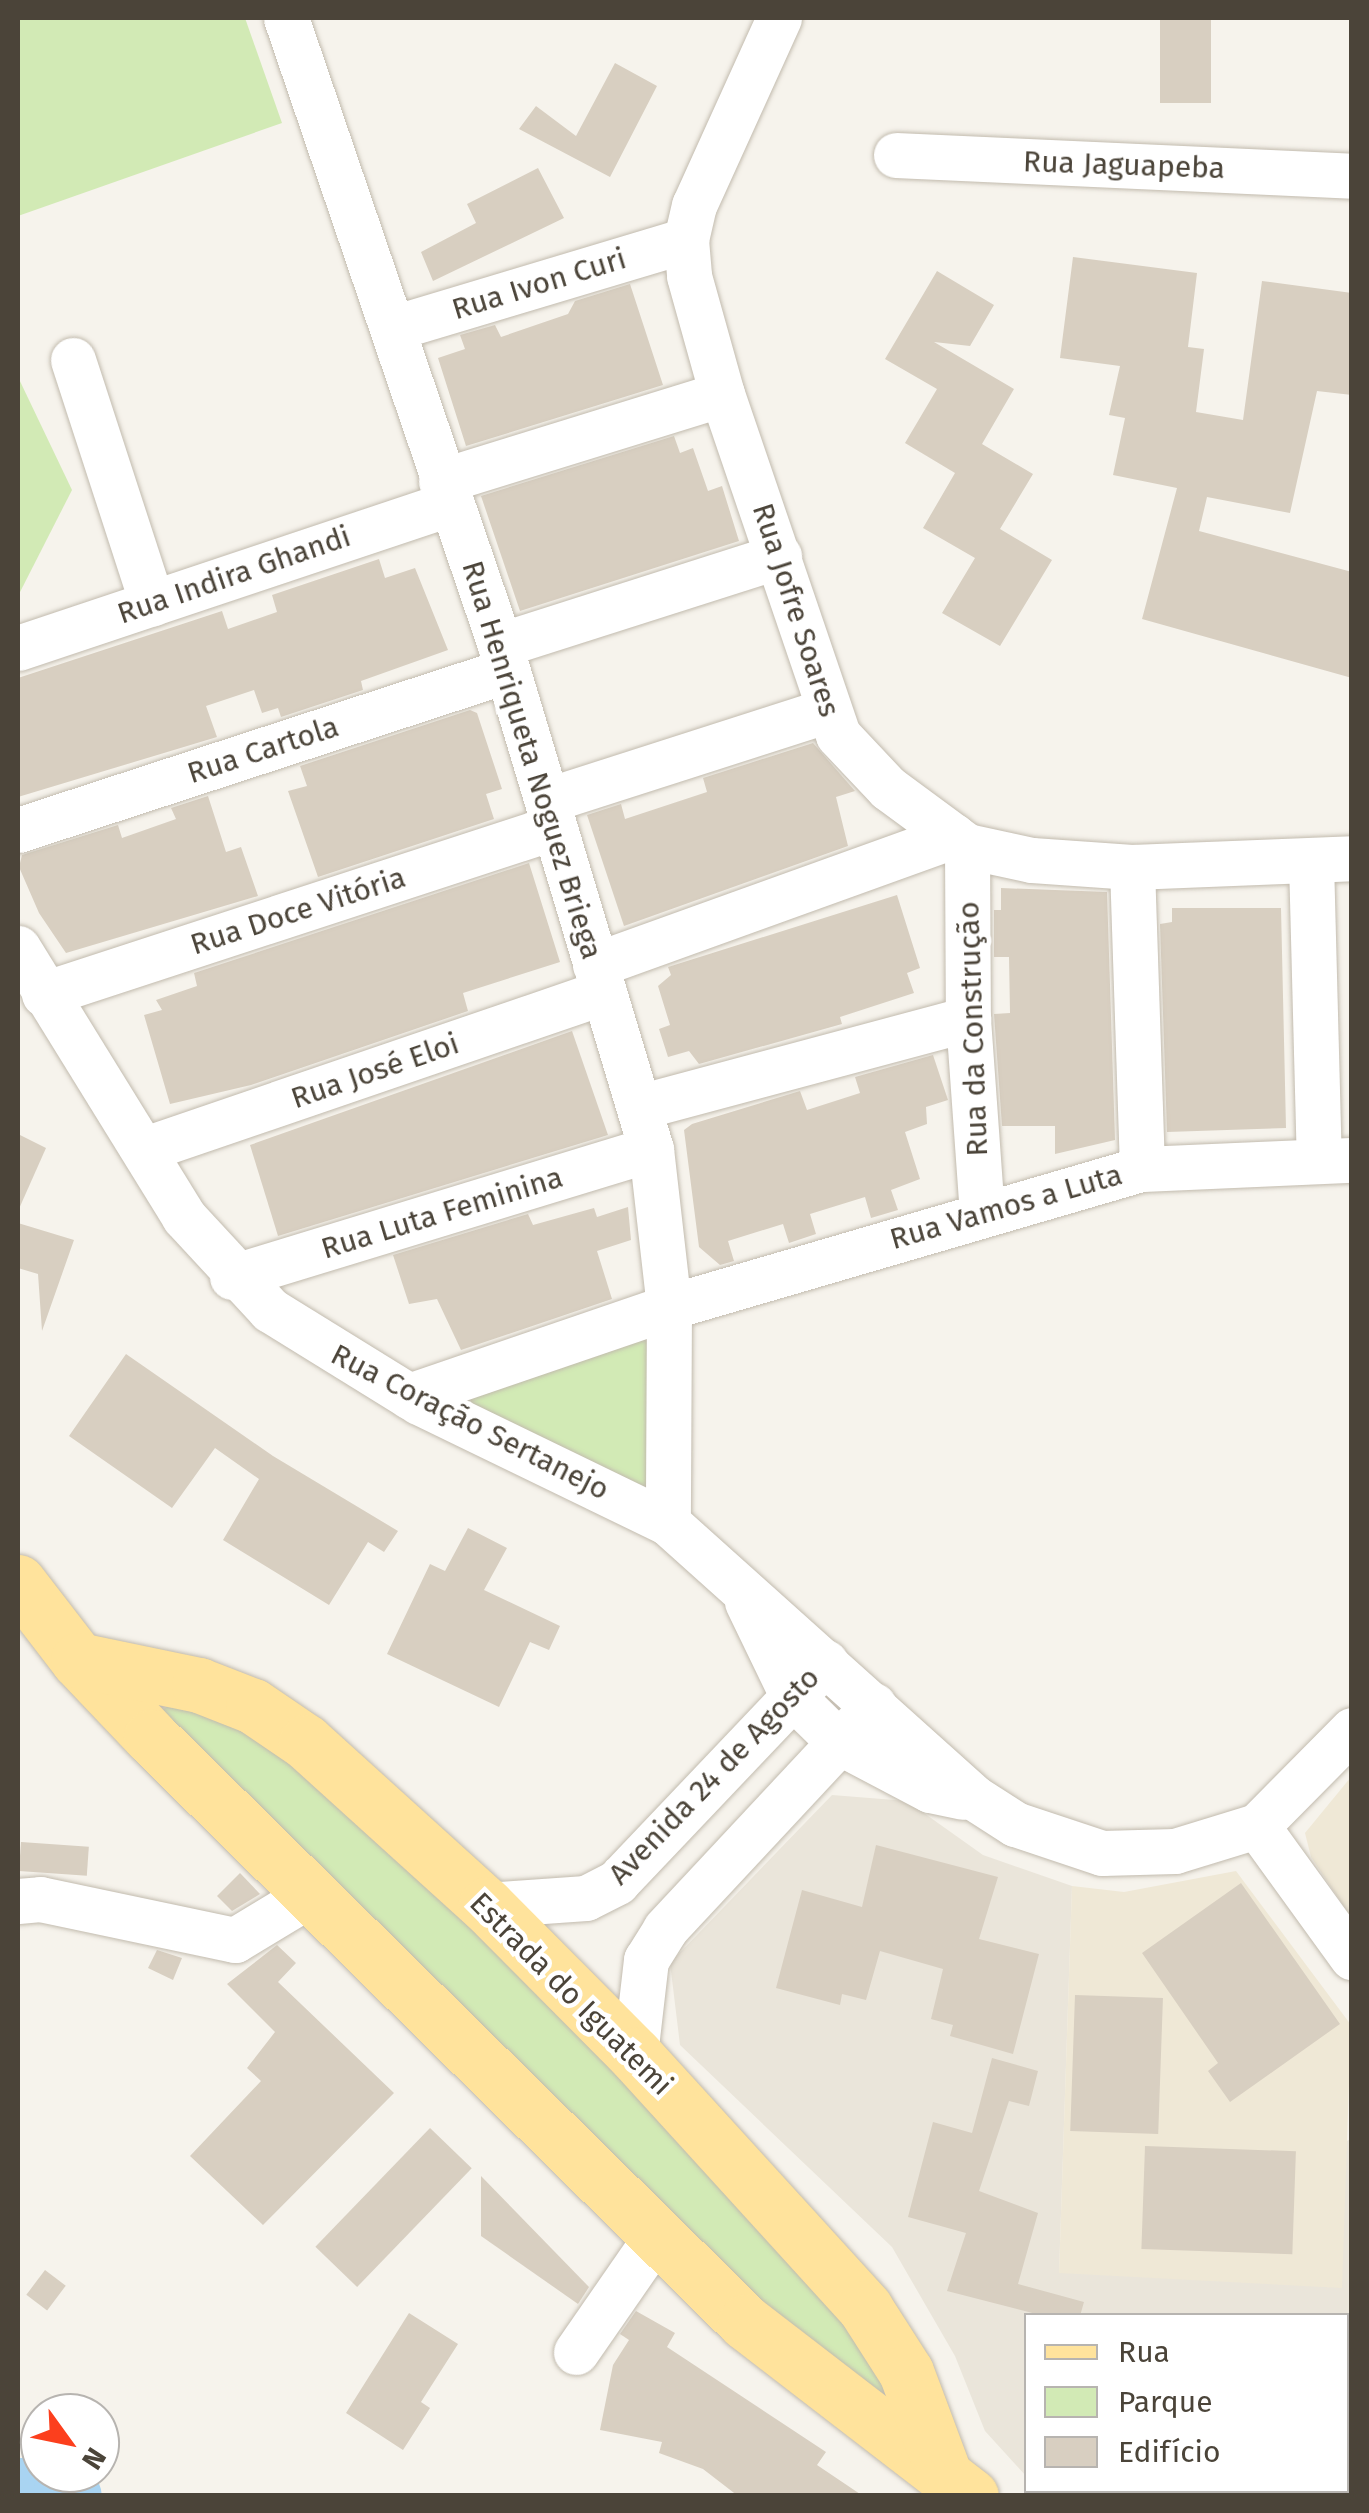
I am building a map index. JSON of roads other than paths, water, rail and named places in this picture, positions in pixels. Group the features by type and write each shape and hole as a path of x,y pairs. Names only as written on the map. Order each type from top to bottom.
{"main road":[{"name":"Estrada do Iguatemi","path":"18,1582 78,1660 150,1737 745,2322 858,2415 957,2483"},
{"name":"Estrada do Iguatemi","path":"78,1660 199,1685 253,1706 295,1732 486,1905 635,2055 866,2308 906,2372 957,2483"},
{"path":"150,1737 165,1702 199,1685"},
{"path":"858,2415 892,2402 906,2372"}],"street":[{"name":"Rua Henriqueta Noguez Briega","path":"286,18 504,657 651,1150 669,1307 668,1523"},
{"name":"Rua Jofre Soares","path":"779,18 694,205 686,240 688,276 722,394 779,556 826,710 866,768 960,841 1032,860 1132,866 1331,860"},
{"name":"Rua Jaguapeba","path":"896,155 1352,176"},
{"name":"Rua Ivon Curi","path":"393,328 686,240"},
{"path":"73,360 152,603"},
{"name":"Rua Indira Ghandi","path":"18,648 152,603 446,492 722,394"},
{"name":"Rua Cartola","path":"18,830 779,556"},
{"name":"Rua Doce Vitória","path":"44,994 550,814 826,710"},
{"name":"Rua José Eloi","path":"146,1149 960,841"},
{"name":"Rua da Construção","path":"960,841 982,1212"},
{"path":"1331,860 1335,1160"},
{"path":"1132,866 1142,1169"},
{"name":"Rua Coração Sertanejo","path":"18,948 146,1149 184,1217 232,1276 320,1345 409,1396 668,1523 974,1798 1056,1842 1102,1854 1175,1851 1257,1826"},
{"path":"639,1106 968,1019"},
{"name":"Rua Luta Feminina","path":"232,1276 651,1150"},
{"name":"Rua Vamos a Luta","path":"409,1396 669,1307 982,1212 1142,1169 1335,1160"},
{"name":"Rua Coração Sertanejo","path":"737,1582 792,1697 839,1742 930,1790 974,1798"},
{"name":"Avenida 24 de Agosto","path":"486,1905 586,1898 618,1882 826,1662"},
{"path":"635,2055 646,1960 665,1929 874,1705"},
{"path":"1352,1730 1257,1826 1352,1957"},
{"path":"618,1882 620,1906 633,1923 665,1929"},
{"path":"18,1902 40,1899 235,1940 311,1894"},
{"path":"576,2352 657,2234"}],"waterway":[{"path":"18,2487 63,2487 73,2496"}]}
